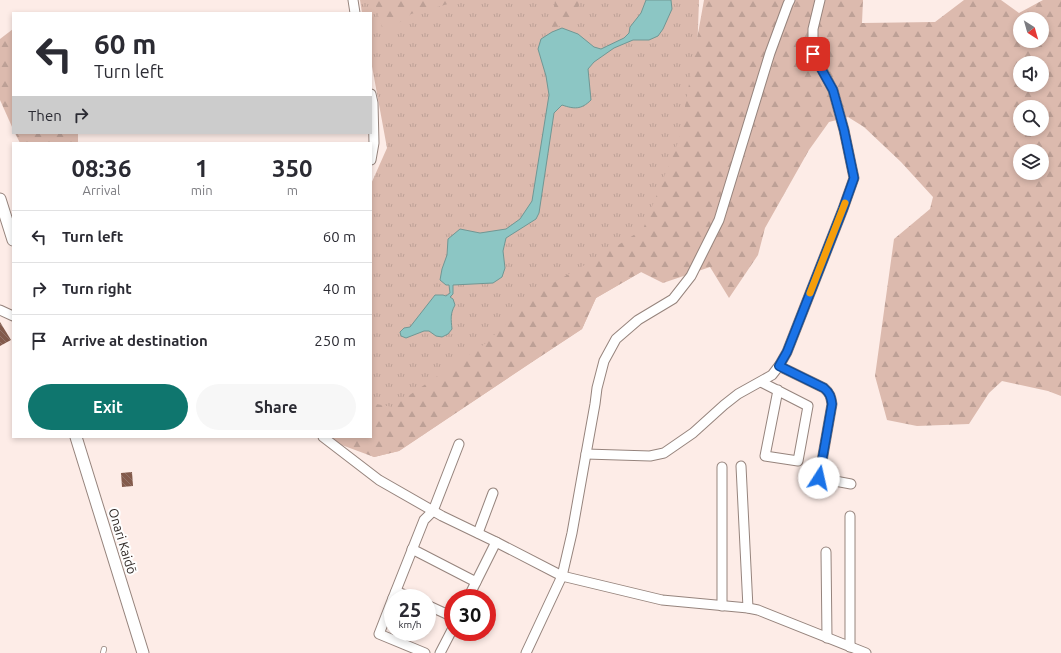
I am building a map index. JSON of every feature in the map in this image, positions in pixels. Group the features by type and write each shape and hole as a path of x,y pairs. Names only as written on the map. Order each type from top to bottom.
{"street":[{"path":"353,0 355,12"},
{"path":"526,653 562,576 572,533 599,381 604,361 616,340 638,320 673,299 691,276 719,220 770,53 790,0"},
{"path":"586,454 650,456 664,452 693,433 738,394 762,382 772,375 787,352 854,178 844,130 833,90 813,54 813,29 820,0"},
{"path":"372,98 374,143 372,154"},
{"path":"0,199 12,237"},
{"path":"0,310 12,316"},
{"path":"779,366 824,388 828,392 831,397 832,404 819,478 851,484"},
{"path":"762,382 778,390 808,406 798,461 765,456 778,390"},
{"name":"Onari Kaidō","path":"76,438 101,506 143,653"},
{"path":"324,438 379,480 442,516 562,576 662,600 758,610 866,653"},
{"path":"397,589 424,520 433,511 460,444"},
{"path":"741,466 748,608"},
{"path":"722,467 722,606"},
{"path":"478,533 493,493"},
{"path":"850,516 850,647"},
{"path":"472,589 496,542"},
{"path":"412,549 476,582"},
{"path":"826,552 827,638"},
{"path":"384,621 379,634 384,636"},
{"path":"396,641 425,653"},
{"path":"440,653 446,641"}],"green space":[{"path":"360,0 699,0 693,170 641,272 596,298 582,329 399,451 374,457 333,438 372,438 372,182 387,148 372,66 372,12 362,12"},
{"path":"374,0 471,0 448,4 411,14 384,34"},
{"path":"555,0 580,0 571,25 552,27"},
{"path":"704,0 863,0 862,23 935,22 964,0 1001,0 1018,12 1013,12 1013,48 1049,48 1049,12 1021,12 1043,0 1061,0 1061,396 1048,391 1002,381 989,393 969,424 917,426 887,420 875,376 894,239 930,209 933,197 901,162 864,127 848,117 829,122 809,150 765,228 758,255 729,298 710,267 663,283 641,272 596,298 582,329 399,451 374,457 339,444 332,438 372,438 372,403 392,407 486,343 541,290 609,251 643,229 679,140"},
{"path":"12,30 12,127 0,100 0,39"},
{"path":"16,134 78,134 78,142 20,142"}],"water":[{"path":"646,0 671,0 672,9 663,29 658,36 649,40 633,40 614,48 594,62 588,69 591,100 584,106 577,108 562,105 554,113 539,213 536,219 506,238 503,251 505,268 502,277 493,283 453,285 453,294 450,297 453,299 455,305 451,317 452,329 448,334 442,337 436,336 429,331 424,331 406,338 401,336 400,332 404,328 410,327 435,295 446,296 450,293 449,285 446,285 440,280 447,255 448,239 460,229 480,233 506,229 520,219 532,201 549,95 546,76 538,49 541,39 562,28 578,34 594,47 601,49 624,38 629,33 630,27 641,13"}],"building":[{"path":"0,322 11,340 0,346"},
{"path":"132,472 133,486 122,487 121,473"}],"slow traffic":[{"path":"810,293 845,203"}],"route":[{"path":"813,54 833,90 844,130 854,178 787,352 779,366 824,388 831,397 832,404 819,478"}]}
